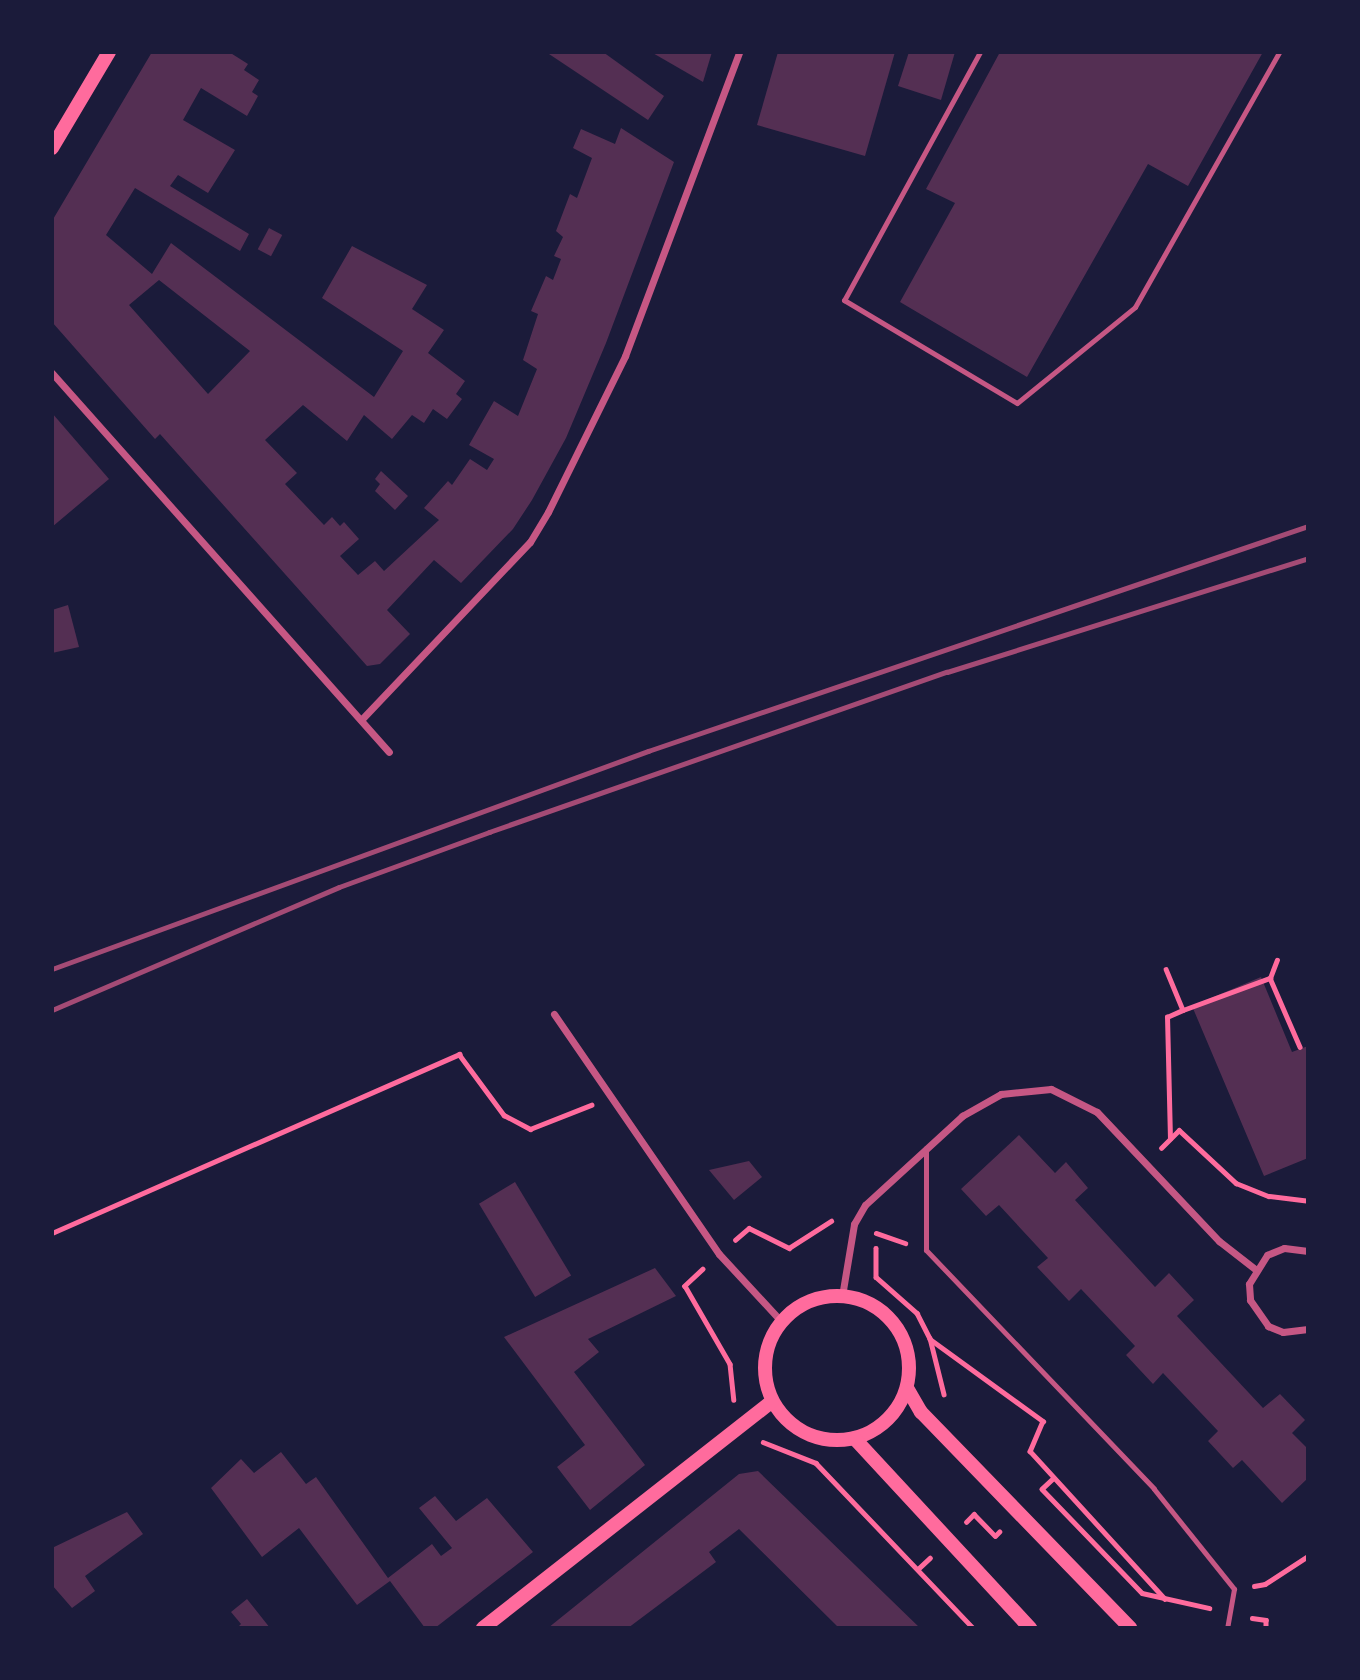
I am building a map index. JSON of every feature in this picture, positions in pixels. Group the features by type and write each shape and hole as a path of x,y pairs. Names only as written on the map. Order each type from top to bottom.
{"main road":[{"path":"52,148 109,52"},
{"path":"842,1296 863,1300 897,1326 910,1367 907,1388 896,1411 878,1428 855,1439 831,1441 807,1435 786,1421 772,1401 765,1360 781,1321 819,1298 842,1296"},
{"path":"907,1388 921,1412 1130,1628"},
{"path":"483,1628 772,1401"},
{"path":"855,1439 1030,1628"}],"street":[{"path":"361,720 530,542 548,512 625,356 739,52"},
{"path":"52,373 389,752"},
{"path":"554,1014 719,1254 781,1321"},
{"path":"842,1296 854,1224 865,1205 962,1116 1001,1094 1051,1089 1097,1112 1219,1241 1255,1269"},
{"path":"1307,1251 1284,1248 1267,1255 1255,1269 1249,1284 1257,1315 1283,1332 1307,1329"}],"lane":[{"path":"980,52 844,300 1017,403 1135,307 1279,52"},
{"path":"926,1147 926,1251 1154,1489 1234,1589 1227,1628"}],"path":[{"path":"1277,960 1270,978 1300,1048"},
{"path":"1166,969 1183,1010"},
{"path":"1170,1140 1167,1017 1270,978"},
{"path":"52,1233 459,1054 504,1115 530,1129 581,1112"},
{"path":"1145,1163 1179,1130 1236,1183 1269,1196 1307,1201"},
{"path":"719,1254 684,1286 730,1364 731,1395 765,1445 816,1463 972,1628"},
{"path":"930,1338 1042,1422 1030,1451 1165,1599"},
{"path":"918,1569 974,1514 995,1536 1055,1478"},
{"path":"1042,1489 1142,1593 1266,1620 1266,1628"},
{"path":"1234,1589 1265,1584 1307,1556"}],"building":[{"path":"152,52 229,52 248,64 244,70 259,80 252,92 258,96 247,116 201,88 183,120 235,150 208,193 178,175 170,186 249,234 240,251 135,188 106,235 152,274 171,243 374,397 403,351 322,298 352,246 427,285 412,309 444,330 428,353 465,381 456,394 462,399 447,419 433,409 424,423 412,415 392,439 364,415 347,441 303,405 265,440 297,473 285,484 324,525 332,517 340,526 344,522 359,539 340,556 358,575 375,561 384,571 439,520 424,508 448,481 452,485 470,459 487,470 494,459 469,445 494,401 518,416 537,369 523,360 538,314 531,311 546,276 553,280 561,259 554,256 563,237 556,231 570,194 577,198 592,158 573,148 581,129 615,144 621,128 674,162 606,343 566,438 532,500 513,529 461,583 434,560 387,610 410,634 380,664 367,666 160,434 155,439 52,322 52,221","holes":["159,280 250,351 208,394 129,305"]},
{"path":"546,52 603,52 664,96 648,120"},
{"path":"651,52 712,52 703,82"},
{"path":"778,52 895,52 865,156 757,125"},
{"path":"909,52 955,52 941,100 898,86"},
{"path":"1000,52 1263,52 1188,186 1148,164 1027,377 900,302 955,203 926,189"},
{"path":"269,228 282,235 271,256 258,249"},
{"path":"52,413 109,479 52,527"},
{"path":"381,471 408,496 395,510 375,491 380,484 375,479"},
{"path":"68,605 79,647 52,653 52,610"},
{"path":"1261,977 1292,1052 1308,1046 1308,1158 1264,1176 1192,1006"},
{"path":"1019,1135 1055,1173 1066,1162 1088,1188 1075,1200 1155,1287 1169,1273 1194,1300 1177,1316 1263,1408 1280,1394 1305,1420 1292,1433 1308,1449 1308,1478 1282,1503 1242,1460 1233,1468 1208,1441 1218,1431 1163,1373 1153,1384 1126,1355 1135,1346 1081,1289 1069,1301 1037,1267 1048,1258 999,1205 986,1216 961,1189"},
{"path":"749,1161 762,1177 734,1200 709,1170"},
{"path":"515,1182 571,1275 535,1297 479,1204"},
{"path":"655,1268 676,1296 588,1339 599,1352 574,1372 645,1465 590,1510 557,1467 585,1445 504,1337"},
{"path":"281,1452 306,1484 316,1477 388,1578 432,1544 441,1556 452,1548 419,1508 435,1496 456,1521 487,1498 533,1552 435,1628 425,1628 390,1581 357,1605 299,1528 262,1557 211,1488 241,1459 254,1473"},
{"path":"758,1471 920,1628 838,1627 739,1529 709,1552 716,1562 628,1628 548,1628 739,1474"},
{"path":"127,1512 143,1534 85,1576 95,1591 72,1608 52,1585 52,1548"},
{"path":"247,1599 270,1628 237,1628 241,1624 231,1612"}],"railway":[{"path":"52,969 648,751 1308,526"},
{"path":"52,1010 339,887 489,832 947,672 1308,558"}]}
